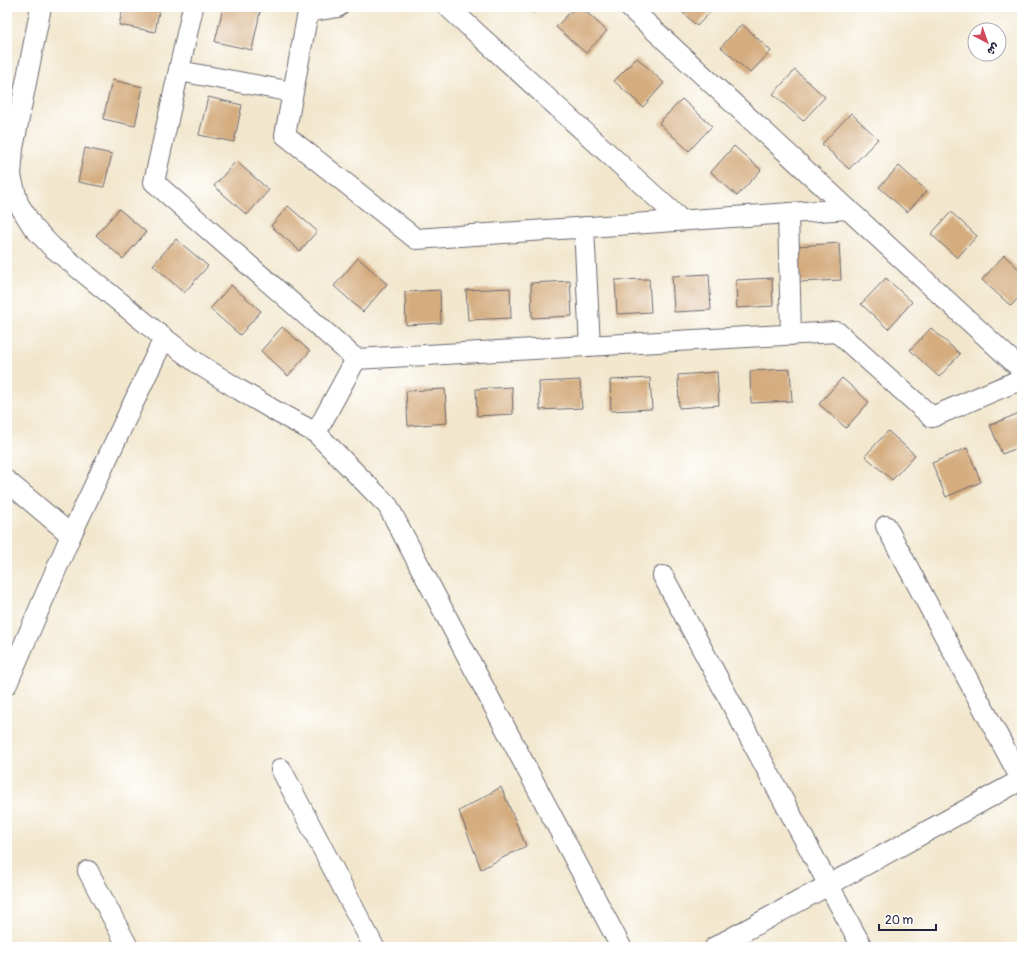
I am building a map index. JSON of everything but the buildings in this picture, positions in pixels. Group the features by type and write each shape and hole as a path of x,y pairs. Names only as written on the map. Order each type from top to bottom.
{"street":[{"path":"41,7 13,148 12,176 18,203 33,227 52,247 164,338 200,365 277,412 316,433 388,506 621,947"},
{"path":"193,7 154,182 356,359 837,332 932,417 1022,379"},
{"path":"338,7 308,12 285,135 416,239 848,209"},
{"path":"448,7 681,220"},
{"path":"629,7 1022,370"},
{"path":"179,70 293,92"},
{"path":"788,213 791,335"},
{"path":"584,227 590,346"},
{"path":"7,684 71,535 164,338"},
{"path":"316,433 356,359"},
{"path":"7,481 71,535"},
{"path":"715,947 1022,781 886,526"},
{"path":"663,576 862,947"},
{"path":"281,769 374,947"},
{"path":"88,871 128,947"}]}
